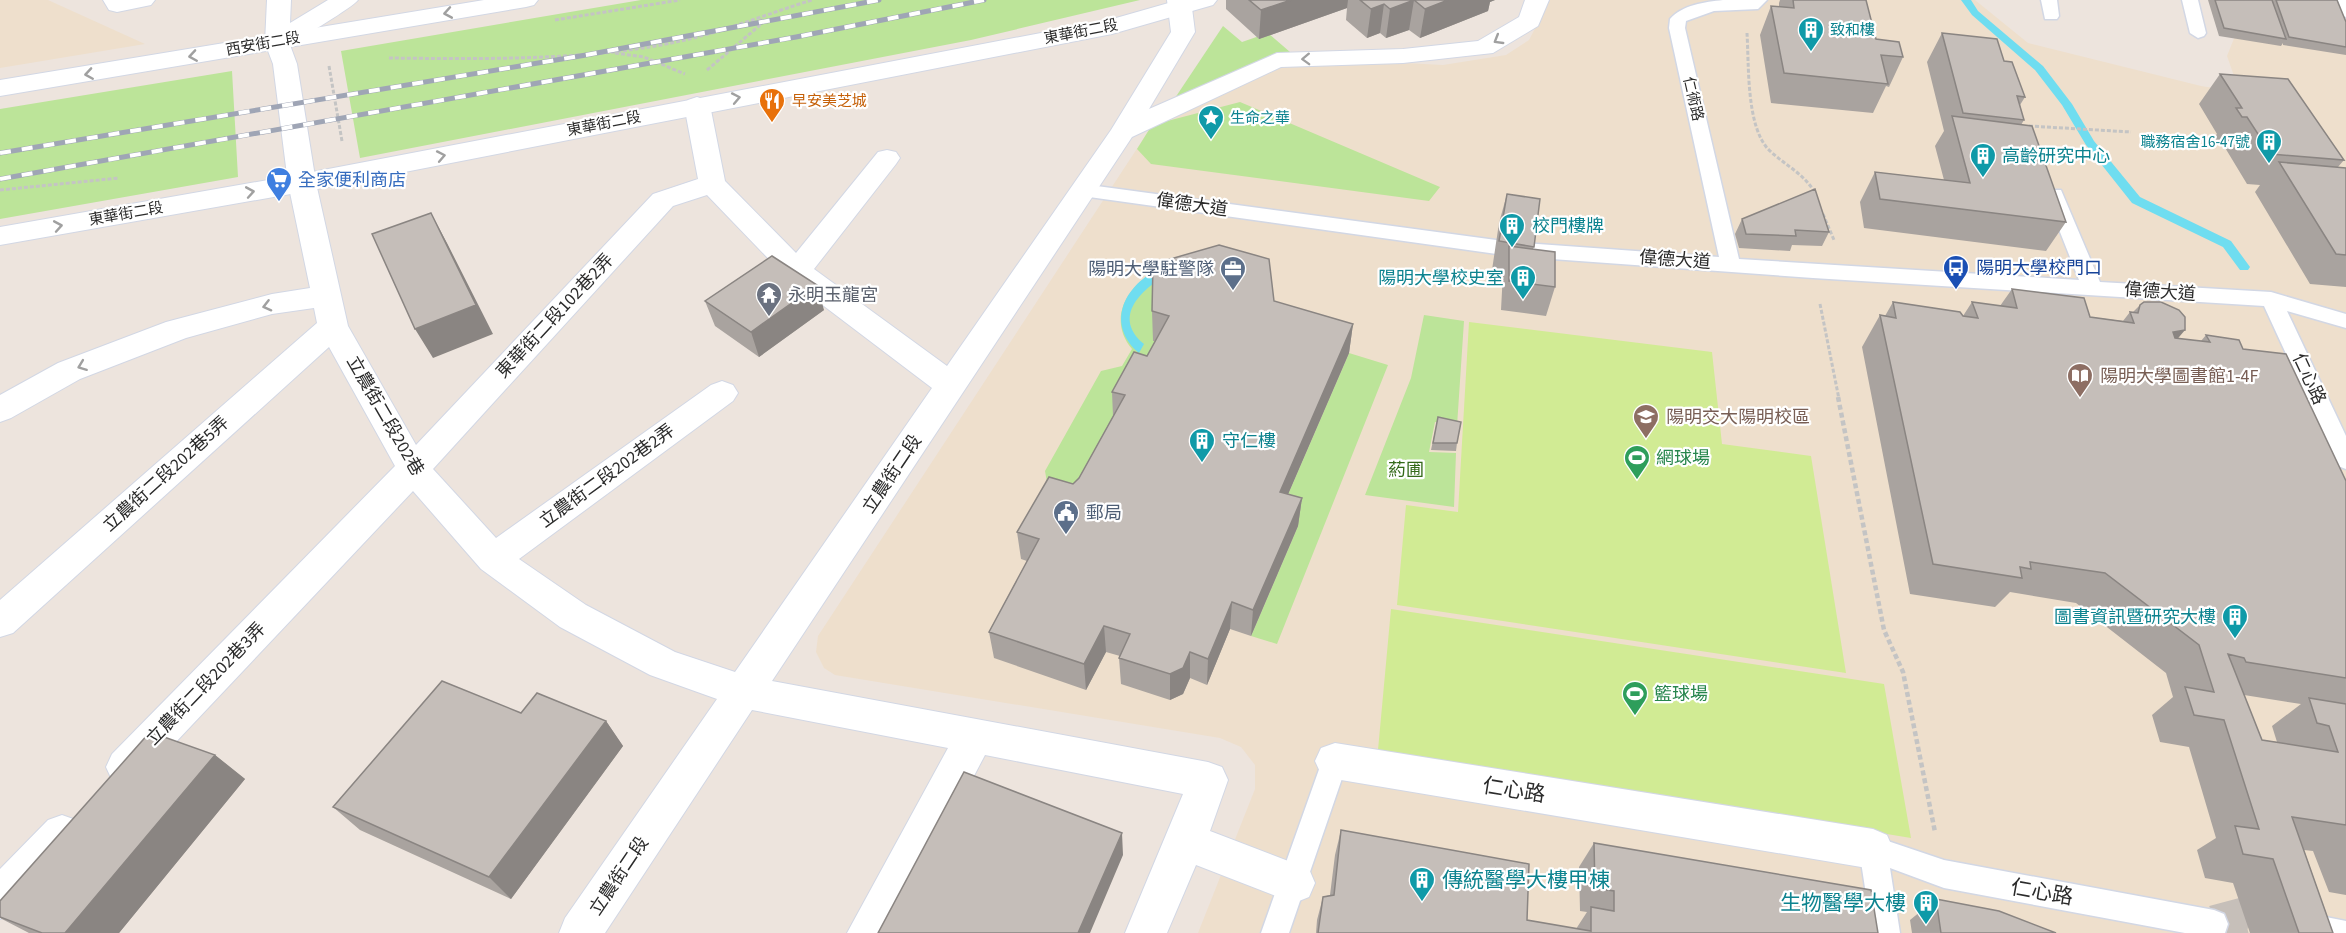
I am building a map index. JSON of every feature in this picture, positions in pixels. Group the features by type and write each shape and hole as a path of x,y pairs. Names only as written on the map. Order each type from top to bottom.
{"street":[{"path":"115,0 117,5 143,0"},
{"path":"277,43 279,0"},
{"path":"277,43 321,13 346,0"},
{"name":"西安街二段","path":"0,88 526,0"},
{"name":"東華街二段","path":"0,236 302,183 695,92 1112,27 1179,4 1205,0"},
{"path":"1123,131 1277,60 1403,56 1484,48 1530,21 1537,0"},
{"name":"立農街二段","path":"580,933 1123,131 1183,32 1179,4"},
{"name":"立農街二段202巷","path":"277,43 285,64 302,183 329,311 413,469 493,559 573,616 663,664 744,692 975,738 1208,780 1186,841"},
{"path":"695,92 712,184 796,271 952,386"},
{"path":"796,271 887,158"},
{"name":"東華街二段102巷2弄","path":"413,469 663,200 712,184"},
{"path":"0,410 69,372 177,330 272,304 329,311"},
{"name":"立農街二段202巷5弄","path":"0,622 329,311"},
{"name":"立農街二段202巷2弄","path":"493,559 722,393"},
{"name":"立農街二段202巷3弄","path":"0,898 413,469"},
{"path":"868,933 975,738"},
{"name":"仁心路","path":"1335,760 1873,849"},
{"path":"1146,933 1186,841 1294,883"}],"lane":[{"name":"仁術路","path":"1730,264 1677,28 1678,19 1695,8 1719,5 1752,6 1759,0"},
{"path":"2190,0 2198,33"},
{"path":"2340,0 2346,12"},
{"path":"2026,126 2092,287"},
{"name":"偉德大道","path":"1082,190 1511,249 1813,271 2271,299 2346,321"},
{"name":"仁心路","path":"2271,299 2346,460"},
{"name":"仁心路","path":"1275,933 1335,760"},
{"path":"1873,849 1886,933"},
{"name":"仁心路","path":"1873,849 1944,874 2214,924"}],"path":[{"path":"385,59 612,52 686,40 812,0"},
{"path":"612,52 644,57 670,66 695,92 724,57 759,26 765,15"},
{"path":"1746,29 1753,116 1757,126 1766,147 1814,189 1818,199"},
{"path":"323,58 329,65 344,150"},
{"path":"329,65 340,63"},
{"path":"2026,126 2131,132"},
{"path":"1822,210 1846,272"},
{"path":"1813,271 1884,630 1903,672 1944,874"}],"shaded area":[{"path":"0,0 48,0 145,44 0,68"},
{"name":"陽明交大陽明校區","path":"1550,0 1975,0 2028,43 2201,86 2233,91 2234,76 2227,56 2235,36 2346,53 2346,933 1198,933 1255,789 1255,765 1241,747 1220,738 835,675 824,668 816,652 818,636 1157,118 1168,120 1180,109 1278,65 1367,61 1443,65 1506,55 1529,40"}],"green space":[{"path":"641,0 1140,0 971,40 360,158 341,51"},
{"path":"1223,26 1242,42 1268,33 1290,52 1173,101"},
{"path":"232,71 238,177 0,219 0,109"},
{"path":"1240,102 1440,187 1429,201 1151,164 1137,149 1152,125"},
{"path":"1158,270 1169,345 1081,505 1049,494 1045,471 1101,371 1122,366 1132,349 1121,326 1124,304 1137,284"},
{"name":"葯圃","path":"1424,315 1464,321 1457,426 1435,422 1429,452 1456,453 1454,507 1365,495 1411,378"},
{"name":"網球場","path":"1469,322 1712,352 1722,444 1811,456 1846,673 1397,605 1406,505 1458,512"},
{"path":"1349,353 1388,365 1277,644 1251,636 1298,526 1277,520"},
{"name":"籃球場","path":"1391,609 1884,684 1911,838 1378,750"}],"water":[{"path":"1157,270 1163,277 1138,298 1130,315 1135,334 1144,344 1139,353 1123,331 1121,319 1123,307 1135,286"}],"building":[{"path":"1249,0 1291,0 1261,10"},
{"path":"1360,0 1414,0 1390,9 1384,4 1371,9"},
{"path":"1414,0 1448,0 1425,9"},
{"path":"1793,0 1866,0 1876,39 1899,42 1903,57 1881,55 1888,84 1784,73 1771,6 1794,8"},
{"path":"2215,0 2272,0 2286,39 2224,28"},
{"path":"2276,0 2337,0 2346,22 2346,47 2289,37"},
{"path":"1942,33 1997,39 2004,61 2012,62 2025,97 2017,96 2024,120 1963,113"},
{"path":"2220,74 2288,79 2344,160 2271,154 2247,117 2242,117 2236,108 2242,108"},
{"path":"1952,116 2032,126 2066,222 1880,199 1875,172 1970,183"},
{"path":"2279,162 2346,168 2346,255 2336,254"},
{"path":"1815,189 1829,232 1795,230 1796,236 1746,234 1742,219"},
{"path":"1507,194 1540,199 1534,247 1499,241"},
{"path":"431,213 476,305 415,329 372,234"},
{"name":"守仁樓","path":"1219,245 1269,259 1274,301 1353,324 1280,492 1302,498 1253,610 1232,602 1208,659 1190,652 1183,668 1170,674 1119,658 1130,634 1104,626 1084,664 989,632 1039,539 1017,532 1049,477 1073,484 1079,478 1125,395 1112,392 1134,352 1147,356 1169,316 1152,311 1153,264"},
{"path":"1509,246 1555,252 1555,287 1509,281"},
{"path":"772,256 817,285 751,332 705,301"},
{"name":"圖書資訊暨研究大樓","path":"2012,289 2084,298 2090,317 2134,323 2130,312 2138,313 2140,305 2144,302 2161,302 2179,310 2185,317 2185,330 2173,332 2175,338 2210,342 2206,335 2239,340 2243,349 2286,354 2346,481 2346,678 2246,662 2244,658 2228,654 2262,740 2338,752 2329,726 2317,723 2309,698 2346,704 2346,825 2292,817 2333,933 2299,933 2273,859 2243,854 2235,826 2259,829 2224,720 2194,715 2185,687 2214,692 2199,645 2105,573 2030,562 2031,569 2020,567 2022,578 1933,564 1880,315 1896,318 1893,302 1960,312 1963,316 1978,318 1972,302 2017,308"},
{"path":"1438,417 1461,422 1457,443 1433,443"},
{"path":"442,681 521,713 537,693 606,721 489,877 333,807"},
{"path":"150,732 215,755 65,933 42,933 0,917 0,901"},
{"path":"964,772 1122,833 1078,933 878,933"},
{"path":"1341,830 1529,864 1527,920 1591,931 1591,907 1614,911 1614,891 1595,888 1594,843 1871,890 1878,933 1318,933 1323,897 1334,895"},
{"path":"1936,899 1999,911 2056,933 1941,933"}],"waterway":[{"path":"1966,0 1975,13 2039,68 2067,104 2090,143 2136,200 2227,244 2244,267"}],"tunnel":[{"path":"2214,924 2244,916 2288,924"}],"railway":[{"path":"0,153 586,55 879,0"},
{"path":"0,179 796,37 984,0"}],"place":[{"name":"致和樓","path":"1811,53"},
{"name":"早安美芝城","path":"772,124"},
{"name":"生命之華","path":"1211,141"},
{"name":"職務宿舍16-47號","path":"2269,165"},
{"name":"高齡研究中心","path":"1983,179"},
{"name":"全家便利商店","path":"279,203"},
{"name":"校門樓牌","path":"1512,249"},
{"name":"陽明大學校門口","path":"1956,291"},
{"name":"陽明大學駐警隊","path":"1233,292"},
{"name":"陽明大學校史室","path":"1523,301"},
{"name":"永明玉龍宮","path":"769,318"},
{"name":"陽明大學圖書館1-4F","path":"2080,399"},
{"name":"陽明交大陽明校區","path":"1646,440"},
{"name":"守仁樓","path":"1202,464"},
{"name":"網球場","path":"1637,481"},
{"name":"郵局","path":"1066,536"},
{"name":"圖書資訊暨研究大樓","path":"2235,640"},
{"name":"籃球場","path":"1635,717"},
{"name":"傳統醫學大樓甲棟","path":"1422,903"},
{"name":"生物醫學大樓","path":"1926,926"}]}
